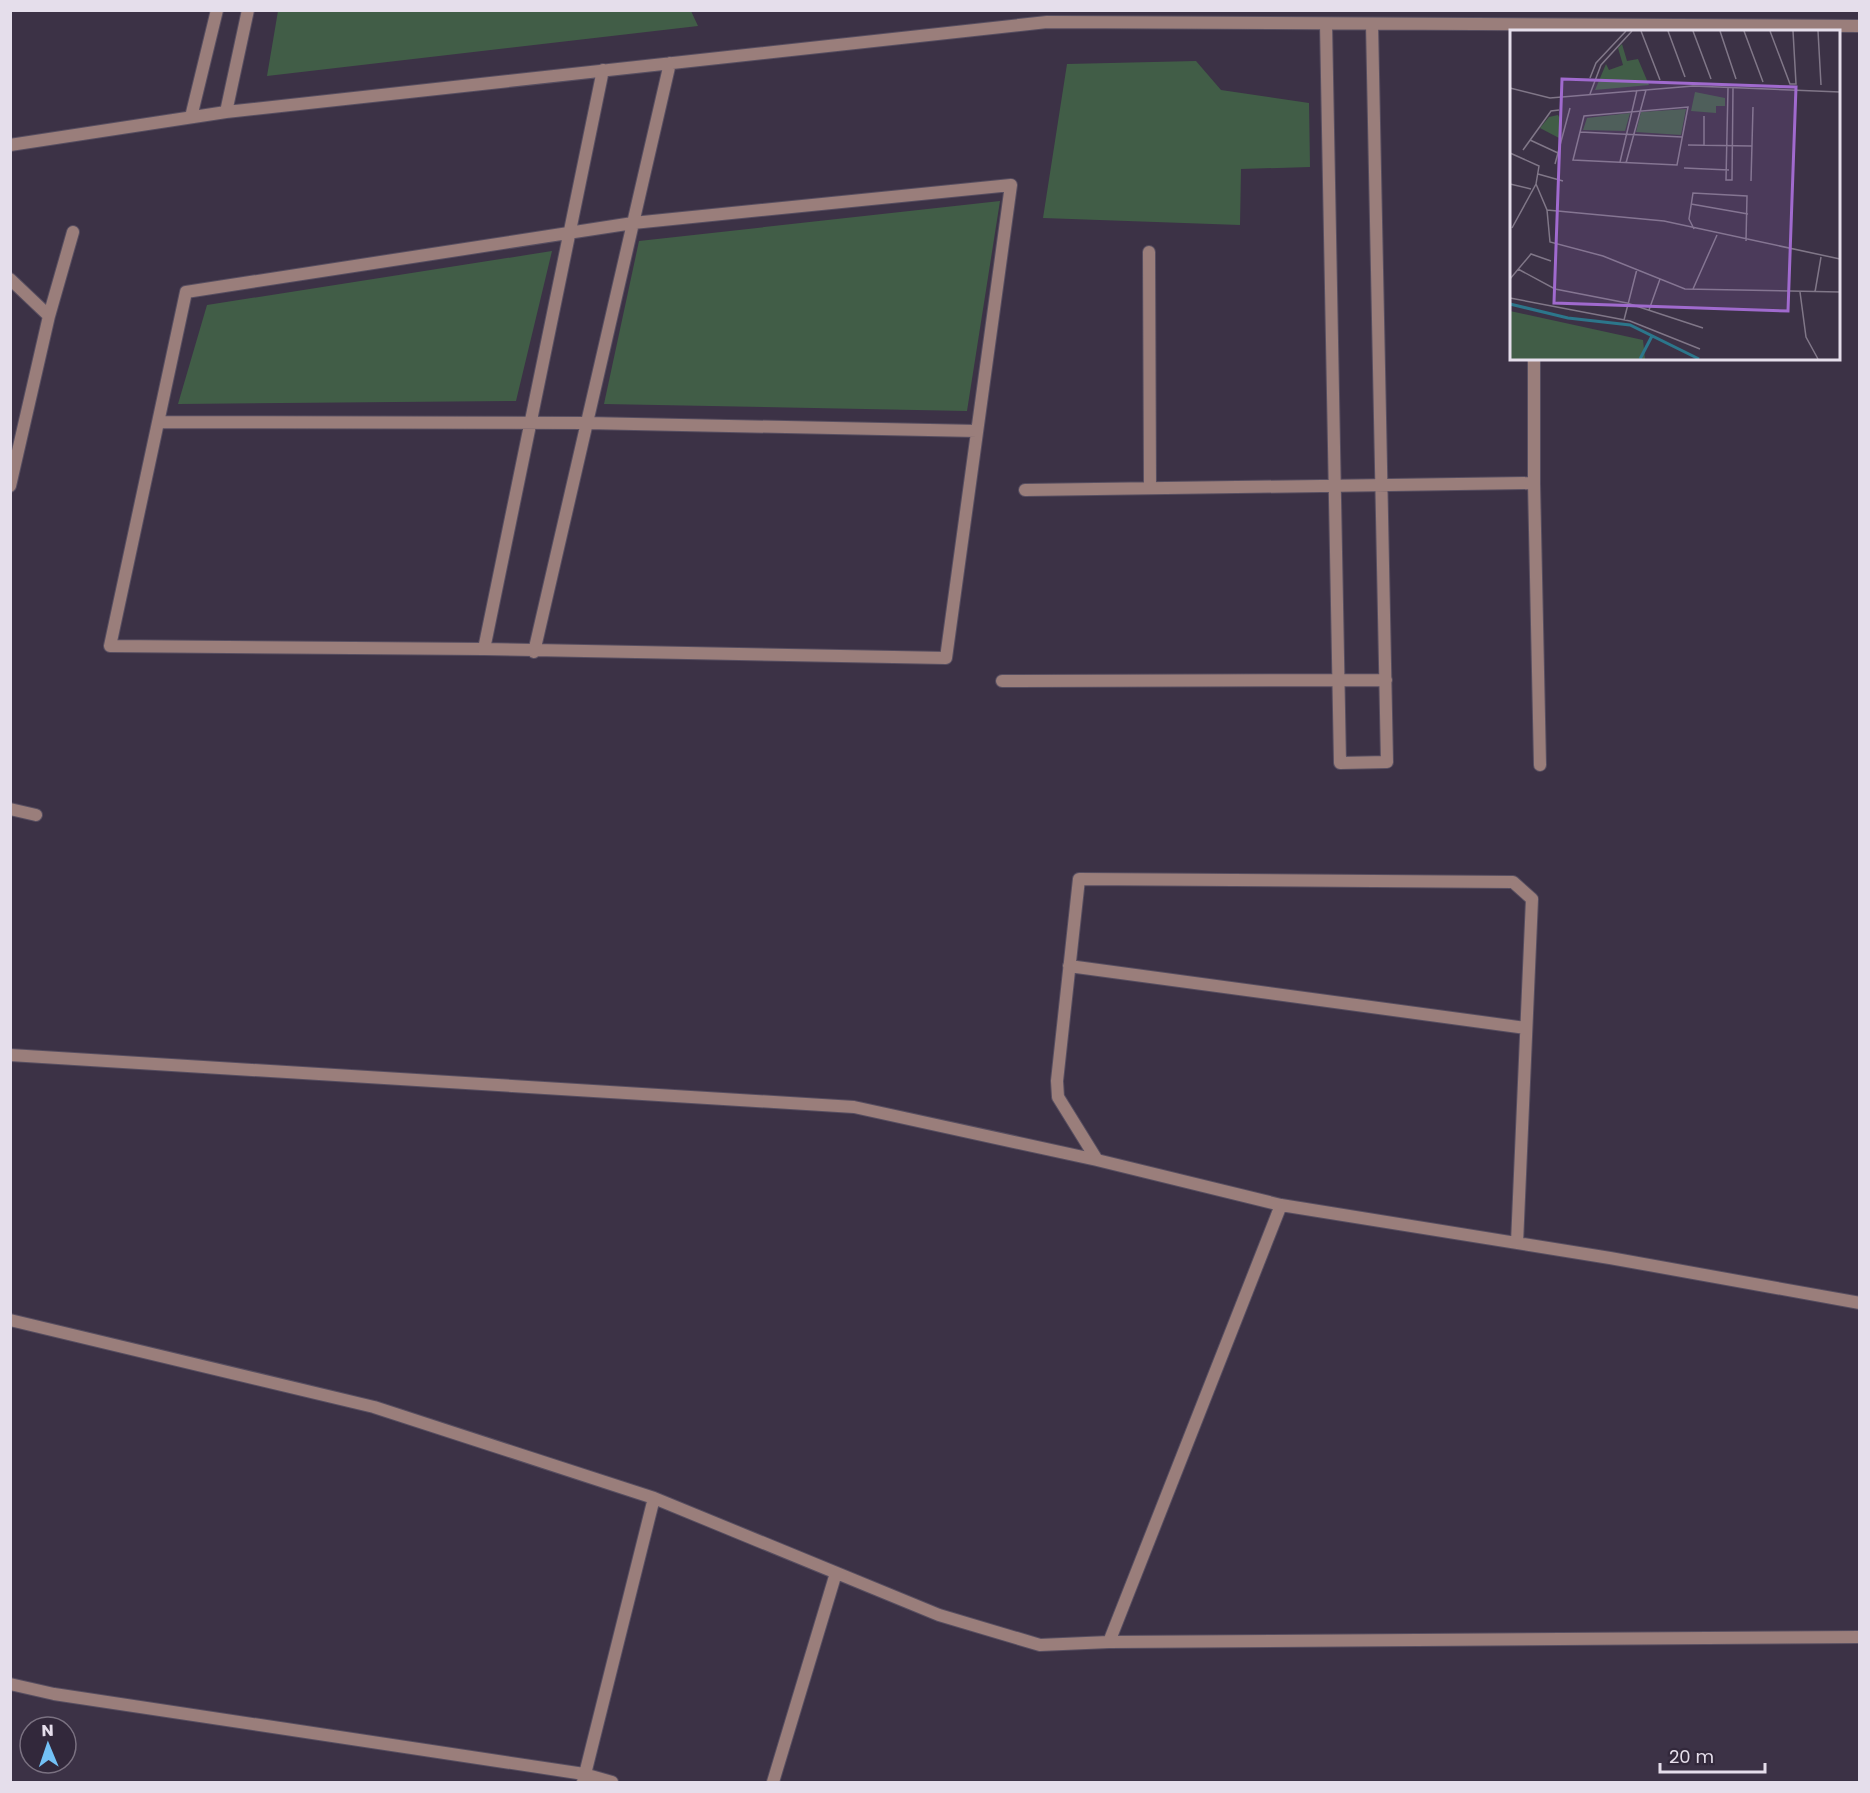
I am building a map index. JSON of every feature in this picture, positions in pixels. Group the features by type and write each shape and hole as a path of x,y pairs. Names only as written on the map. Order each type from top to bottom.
{"street":[{"path":"191,117 217,10"},
{"path":"226,112 248,10"},
{"path":"10,145 226,112 1047,22 1860,26"},
{"path":"1326,24 1340,763 1388,762 1372,24"},
{"path":"534,652 670,63"},
{"path":"484,649 603,70"},
{"path":"1011,185 946,658 534,652 484,649 110,646 186,292 633,223 1011,185"},
{"path":"10,486 50,316 73,232"},
{"path":"1149,252 1150,488"},
{"path":"10,279 50,316"},
{"path":"1534,360 1534,483 1540,765"},
{"path":"158,422 587,423 977,431"},
{"path":"1026,490 1534,483"},
{"path":"1002,681 1386,680"},
{"path":"10,809 36,815"},
{"path":"1097,1160 1058,1097 1057,1081 1079,879 1513,882 1532,899 1516,1243"},
{"path":"1069,966 1526,1028"},
{"path":"10,1055 854,1107 1097,1160 1281,1205 1860,1303"},
{"path":"1109,1642 1281,1205"},
{"path":"10,1320 374,1407 654,1498 939,1615 1040,1645 1109,1642 1860,1637"},
{"path":"584,1778 654,1498"},
{"path":"773,1782 836,1573"},
{"path":"10,1684 54,1694 612,1782"}],"green space":[{"path":"278,11 691,11 698,26 267,76"},
{"path":"1196,61 1221,90 1309,103 1310,167 1241,169 1240,225 1043,218 1067,64"},
{"path":"1000,201 967,411 604,404 639,241"},
{"path":"552,251 516,401 178,404 207,305"}]}
